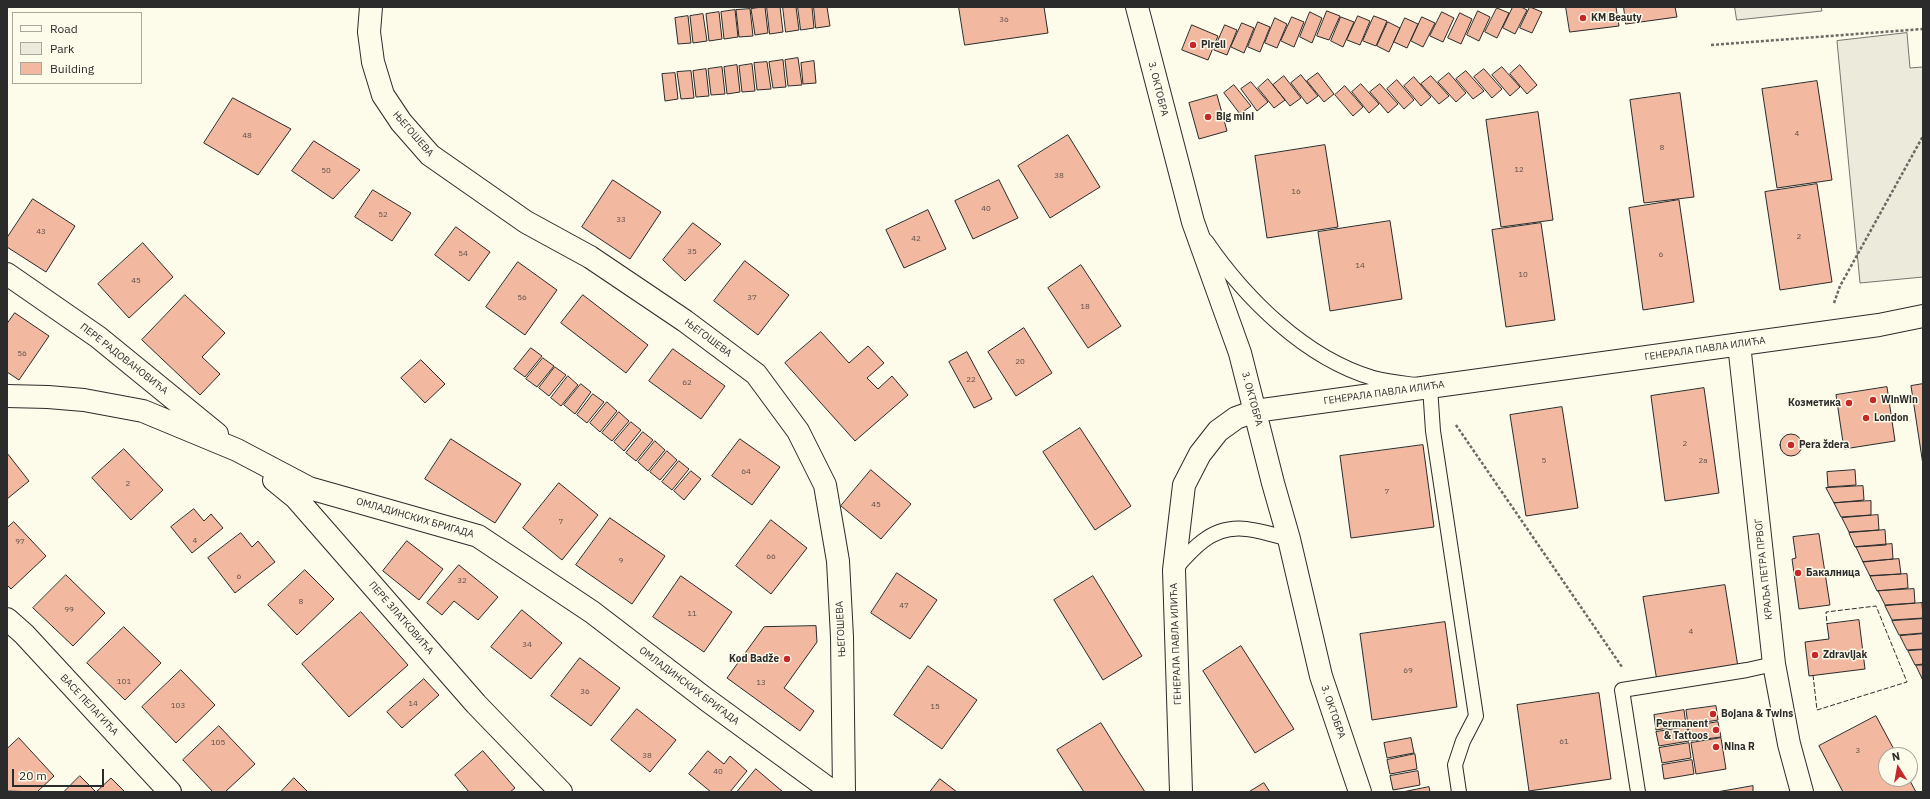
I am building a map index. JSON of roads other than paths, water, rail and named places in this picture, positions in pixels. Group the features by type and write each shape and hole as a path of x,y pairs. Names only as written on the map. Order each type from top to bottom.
{"street":[{"name":"ЊЕГОШЕВА","path":"371,7 369,32 373,62 383,95 401,122 430,155 526,222 590,257 685,321 756,374 798,431 825,485 838,561 842,637 844,792"},
{"name":"3. ОКТОБРА","path":"1137,7 1193,222 1240,353 1273,483 1289,539 1321,676 1360,792"},
{"name":"ПЕРЕ РАДОВАНОВИЋА","path":"7,274 98,337 237,450"},
{"name":"ГЕНЕРАЛА ПАВЛА ИЛИЋА","path":"1181,792 1174,570 1184,485 1200,454 1218,431 1236,418 1255,410 1879,325 1923,316"},
{"name":"КРАЉА ПЕТРА ПРВОГ","path":"1739,344 1774,664 1789,744 1802,792"},
{"name":"ОМЛАДИНСКИХ БРИГАДА","path":"7,396 84,400 143,411 237,450 309,488 478,536 592,612 707,700 833,792"},
{"name":"ПЕРЕ ЗЛАТКОВИЋА","path":"237,450 296,498 476,704 561,792"},
{"name":"ВАСЕ ПЕЛАГИЋА","path":"7,619 24,634 170,792"}],"lane":[{"path":"1193,222 1215,254 1283,329 1326,359 1373,378 1430,387 1434,431 1476,716 1463,741 1455,765 1459,792"},
{"path":"1174,570 1202,541 1218,531 1234,528 1252,529 1289,539"},
{"path":"1638,792 1622,690 1774,664"}],"place":[{"name":"KM Beauty","path":"1583,18"},
{"name":"Pireli","path":"1193,45"},
{"name":"Big mini","path":"1208,117"},
{"name":"WinWin","path":"1873,400"},
{"name":"Козметика","path":"1849,403"},
{"name":"London","path":"1866,418"},
{"name":"Pera ždera","path":"1791,445"},
{"name":"Бакалница","path":"1798,573"},
{"name":"Zdravljak","path":"1815,655"},
{"name":"Kod Badže","path":"787,659"},
{"name":"Bojana & Twins","path":"1713,714"},
{"name":"Permanent & Tattoos","path":"1716,730"},
{"name":"Nina R","path":"1716,747"}]}
